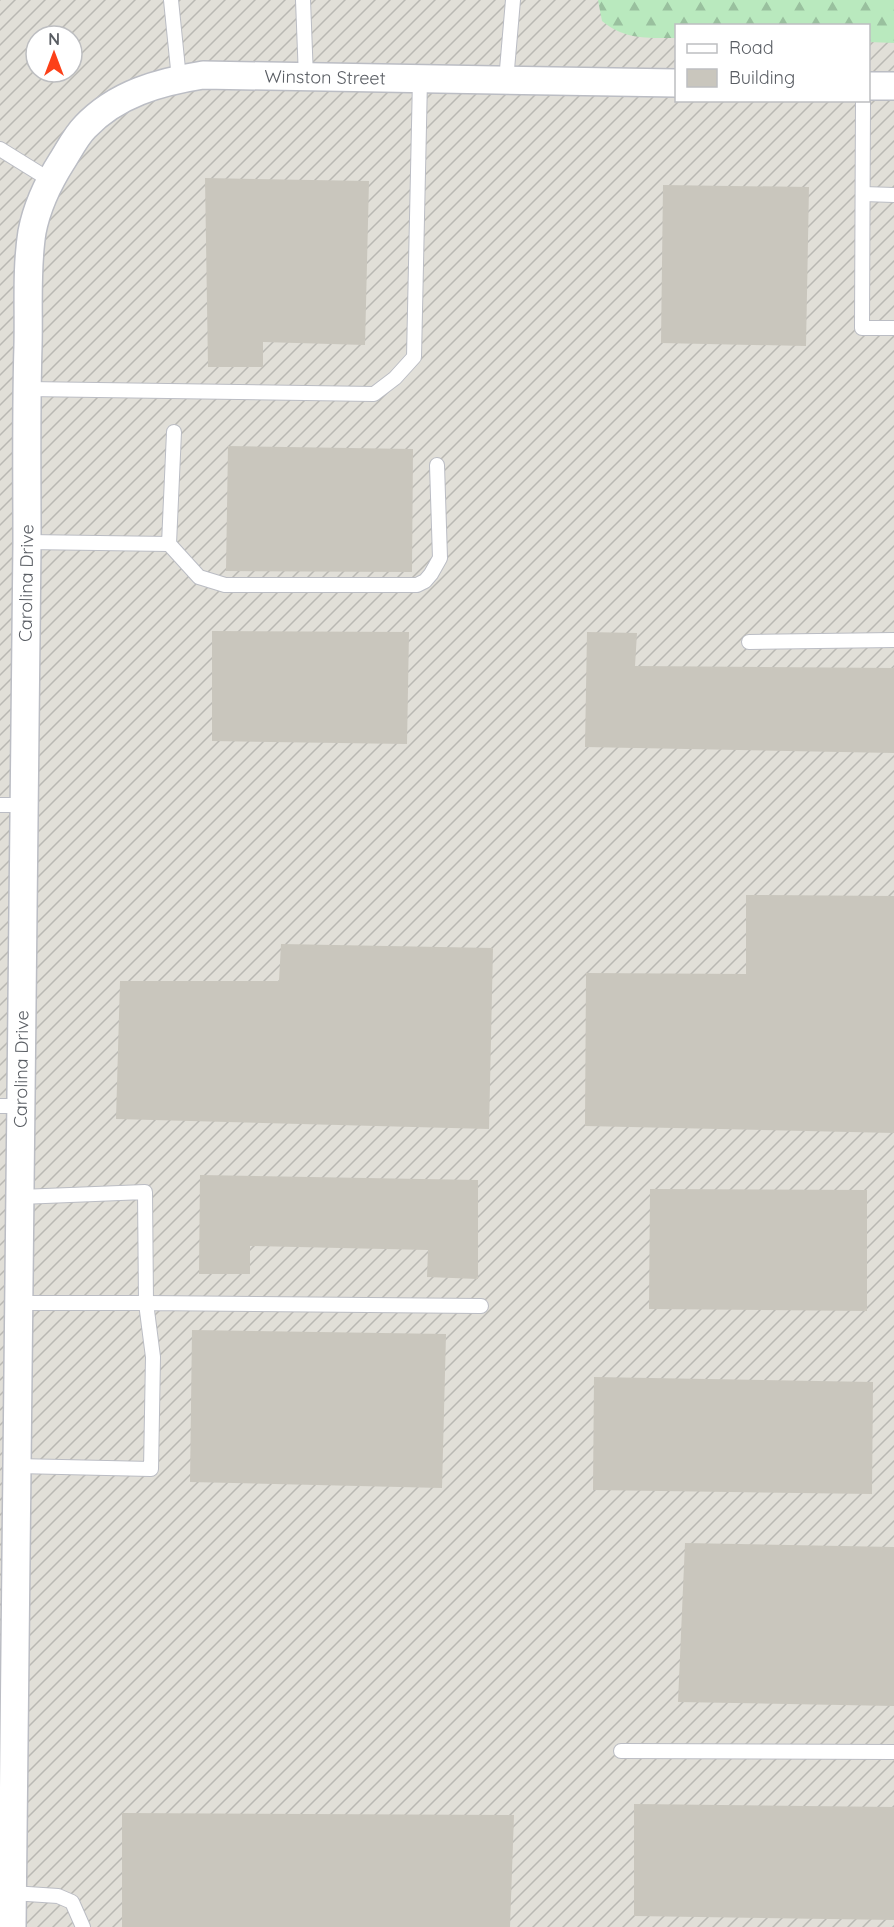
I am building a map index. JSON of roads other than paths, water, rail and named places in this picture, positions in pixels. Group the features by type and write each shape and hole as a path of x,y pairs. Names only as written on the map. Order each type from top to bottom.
{"street":[{"name":"Winston Street","path":"37,212 50,180 84,128 111,105 144,88 179,79 203,75 675,83"},
{"path":"870,86 894,86"},
{"name":"Carolina Drive","path":"12,1927 7,1753 8,1613 17,1466 9,1439 19,1303 20,1197 10,1106 12,805 27,542 30,256 37,212"}],"lane":[{"path":"171,0 179,79"},
{"path":"303,0 306,78"},
{"path":"507,81 513,0"},
{"path":"27,389 374,394 395,378 414,357 420,79"},
{"path":"863,102 862,328 894,328"},
{"path":"0,150 50,180"},
{"path":"863,195 894,195"},
{"path":"174,432 169,544 199,578 225,585 417,585 425,581 440,558 438,465"},
{"path":"27,542 169,544"},
{"path":"749,642 894,640"},
{"path":"17,1466 151,1469 153,1357 147,1303 145,1192 20,1197"},
{"path":"19,1303 481,1306"},
{"path":"621,1751 894,1752"},
{"path":"12,1893 58,1896 72,1902 83,1927"}]}
